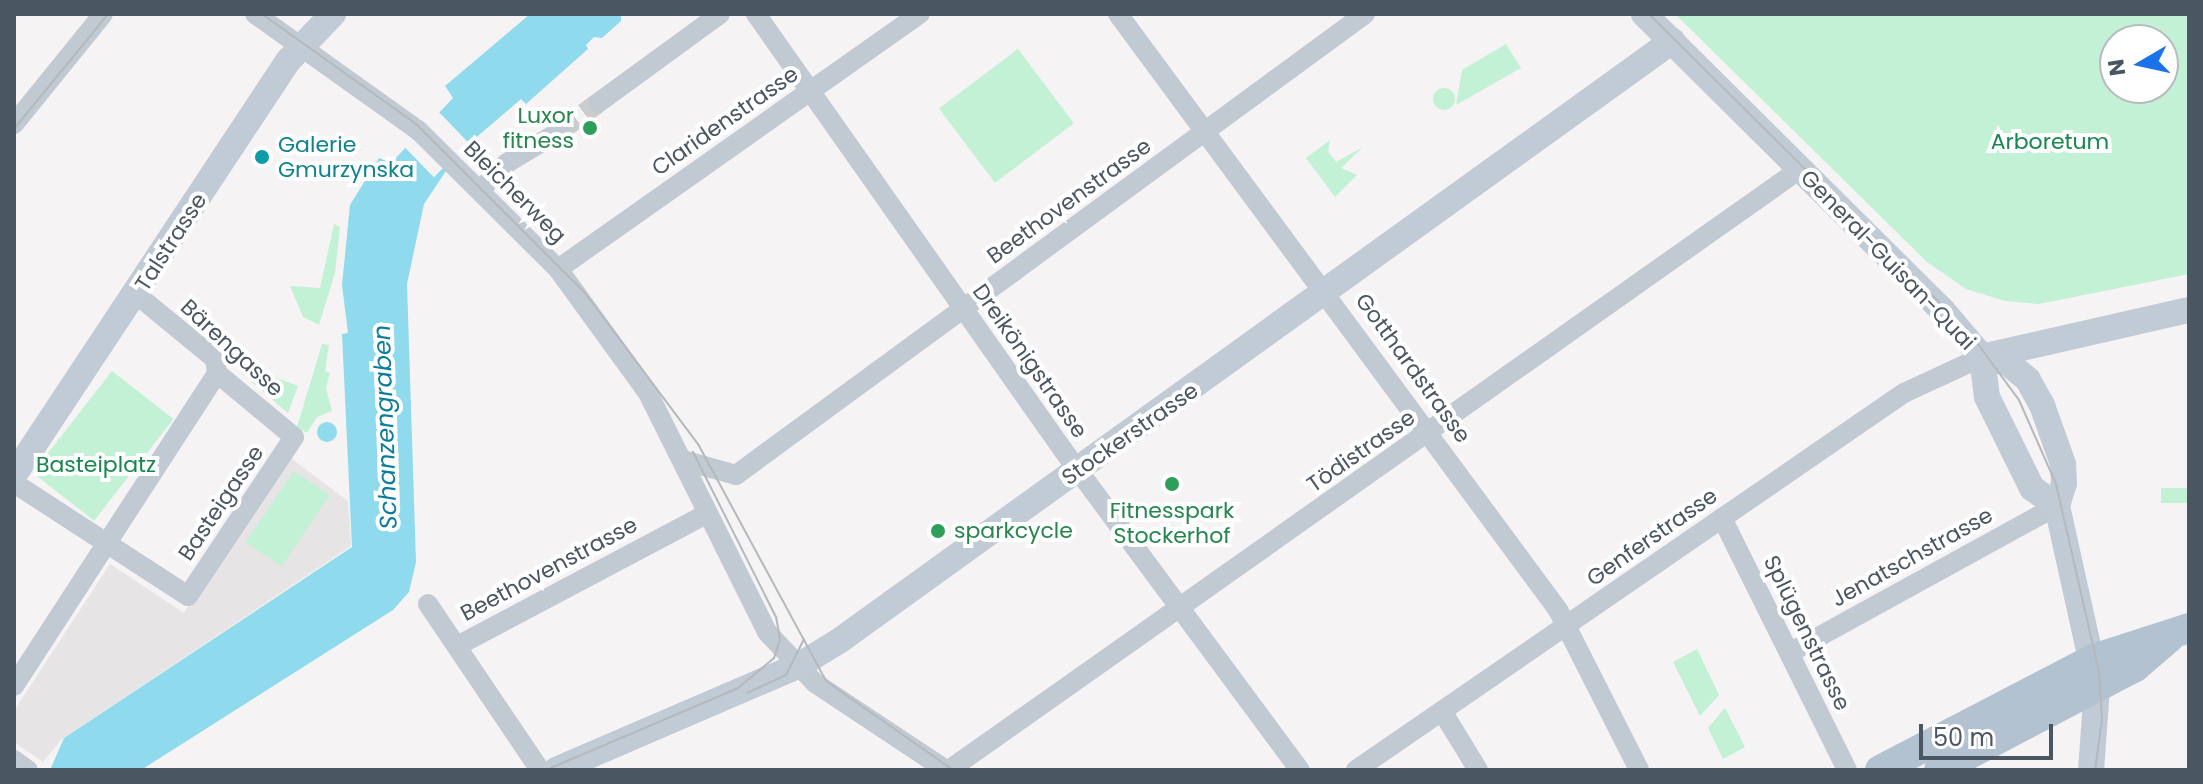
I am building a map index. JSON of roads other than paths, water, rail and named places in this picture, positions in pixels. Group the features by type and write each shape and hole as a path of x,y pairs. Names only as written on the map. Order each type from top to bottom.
{"main road":[{"path":"1939,770 2095,673 2128,644 2180,632"},
{"path":"1880,770 2095,673"}],"street":[{"path":"14,124 103,14"},
{"name":"Bleicherweg","path":"255,14 413,127 558,269 629,362 682,460 706,514 767,632 798,666 948,770"},
{"name":"Talstrasse","path":"14,475 137,295 300,44 333,14"},
{"path":"598,103 720,14"},
{"name":"Dreikönigstrasse","path":"756,14 1078,471 1300,770"},
{"name":"Claridenstrasse","path":"558,269 920,14"},
{"name":"Gotthardstrasse","path":"1118,14 1295,248 1568,624 1639,770"},
{"name":"Beethovenstrasse","path":"682,460 722,475 736,475 1365,14"},
{"name":"General-Guisan-Quai","path":"1644,14 1982,357 2189,310"},
{"name":"Stockerstrasse","path":"556,770 798,666 1328,293 1672,41"},
{"path":"480,190 507,163 560,131"},
{"name":"Tödistrasse","path":"948,770 1800,169"},
{"name":"Bärengasse","path":"137,295 215,359 217,373 294,437"},
{"path":"2057,506 2032,488 1987,397 1982,357 2008,363 2028,380 2042,405 2063,464 2064,483 2057,506 2095,673 2091,770"},
{"name":"Genferstrasse","path":"1356,770 1904,393 1982,357"},
{"path":"14,686 217,373"},
{"name":"Basteigasse","path":"107,544 188,596 294,437"},
{"path":"14,483 107,544"},
{"name":"Jenatschstrasse","path":"1791,652 2057,506"},
{"name":"Beethovenstrasse","path":"459,645 706,514"},
{"name":"Splügenstrasse","path":"1722,518 1847,770"},
{"path":"428,604 459,645 540,770"},
{"path":"1442,711 1478,770"},
{"path":"14,760 28,770"}],"water":[{"name":"Schanzengraben","path":"530,14 621,14 621,21 602,38 594,37 586,45 588,49 526,104 521,99 458,153 424,204 407,284 416,562 409,592 393,610 141,770 50,770 64,738 352,547 342,334 348,333 342,285 350,205 379,158 391,163 453,98 445,86"},
{"path":"327,422 334,425 337,432 334,439 327,442 320,439 317,432 320,425"}],"tunnel":[{"path":"560,131 598,103"}],"tram line":[{"path":"14,129 108,14"},
{"path":"262,14 416,124 585,293 698,444 826,681 953,770"},
{"path":"1649,14 1969,332 2019,400 2056,484 2099,671 2102,720 2095,770"},
{"path":"546,770 738,688 774,658 780,639 776,617 693,452"},
{"path":"747,693 786,675 804,639"}],"place":[{"name":"Luxor fitness","path":"590,128"},
{"name":"Galerie Gmurzynska","path":"262,157"},
{"name":"Fitnesspark Stockerhof","path":"1172,484"},
{"name":"sparkcycle","path":"938,531"}],"park label":[{"name":"Arboretum","path":"2050,142"},
{"name":"Basteiplatz","path":"96,465"}]}
